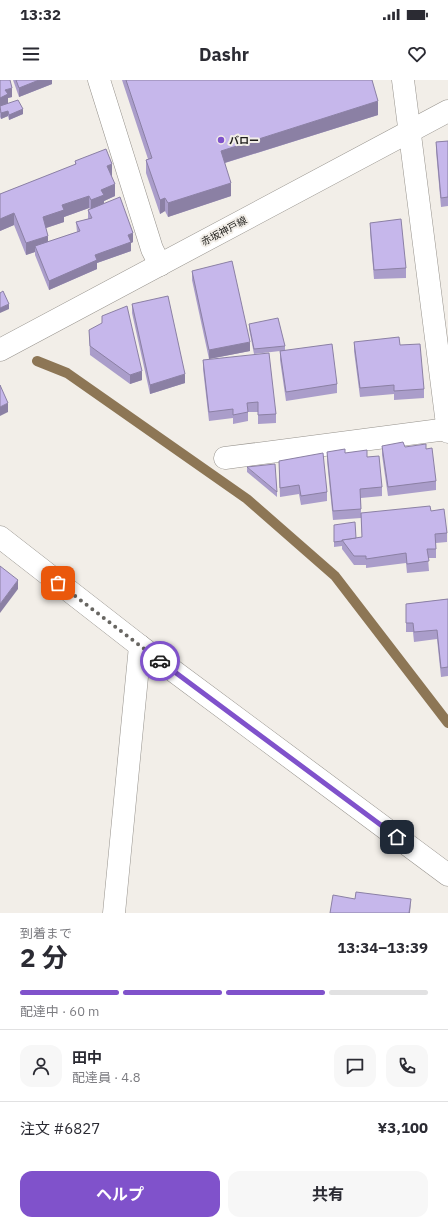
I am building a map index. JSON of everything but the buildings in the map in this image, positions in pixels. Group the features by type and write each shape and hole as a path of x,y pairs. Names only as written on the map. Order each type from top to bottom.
{"street":[{"path":"99,80 152,249 160,265"},
{"path":"403,80 410,131 441,313 448,432"},
{"name":"赤坂神戸線","path":"0,350 448,111"},
{"path":"225,458 448,429"},
{"path":"0,537 140,646 448,875"},
{"path":"114,913 140,646"}],"waterway":[{"path":"37,361 67,373 247,499 335,576 448,723"}],"way so far":[{"path":"58,583 160,661"}],"place":[{"name":"バロー","path":"221,140"}],"route":[{"path":"160,661 397,837"}]}
